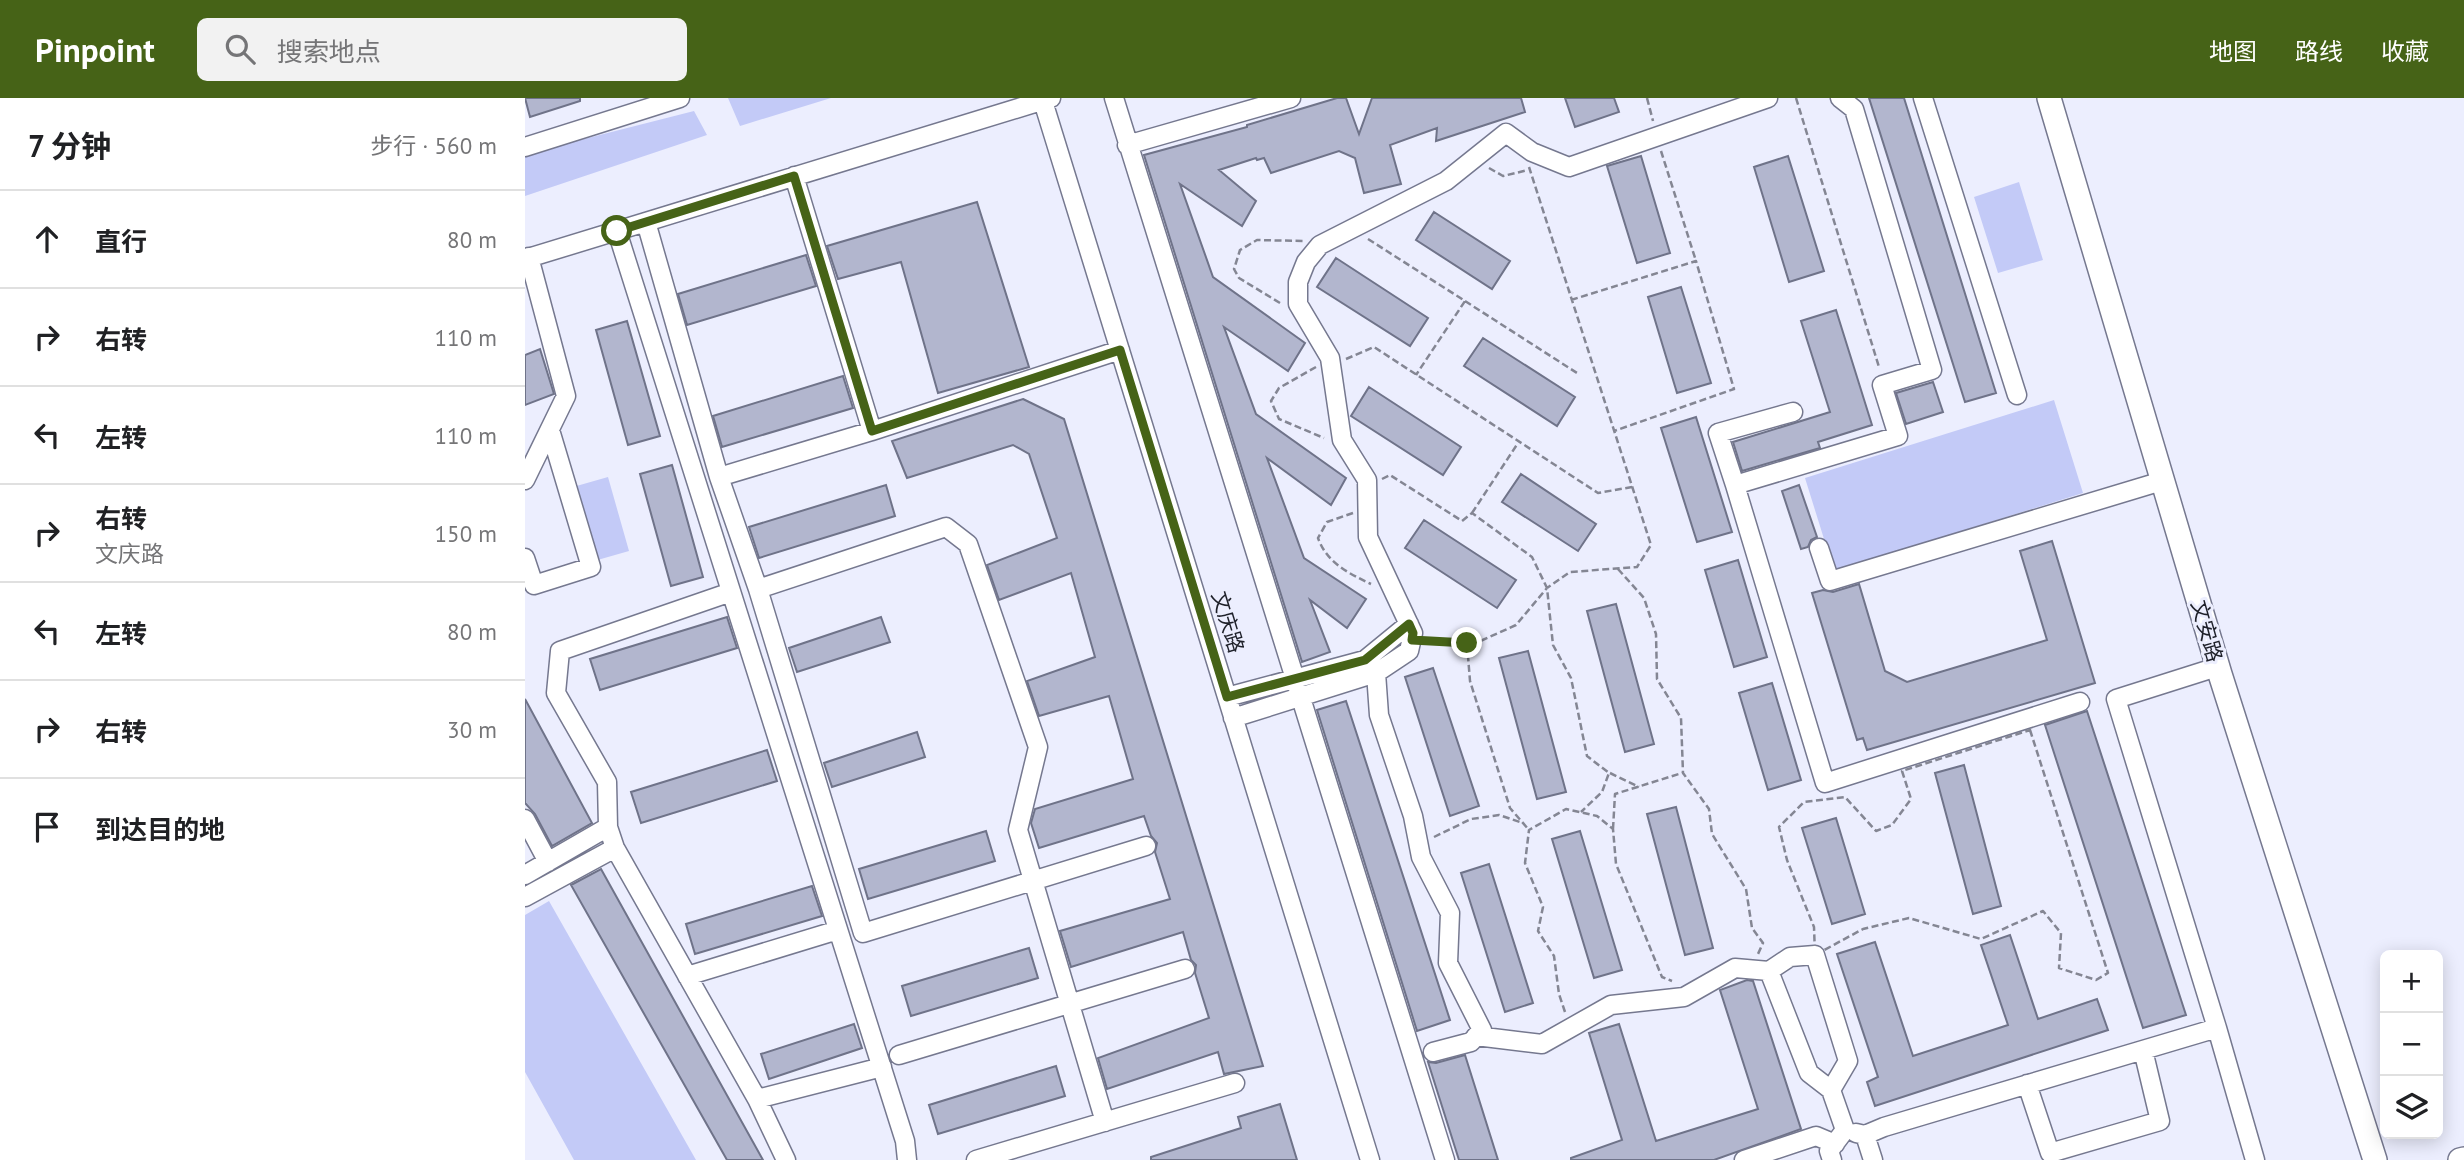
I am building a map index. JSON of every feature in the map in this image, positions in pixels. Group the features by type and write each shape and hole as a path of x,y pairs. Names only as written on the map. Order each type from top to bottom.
{"main road":[{"name":"文安路","path":"2049,98 2217,667 2375,1160"}],"street":[{"path":"525,146 680,98"},
{"path":"1114,98 1445,1160"},
{"path":"1127,145 1291,98"},
{"path":"1227,697 1376,673 1409,651 1410,632 1368,537 1367,480 1342,439 1330,362 1299,304 1298,282 1306,262 1320,244 1446,181 1506,133 1530,161 1569,167 1768,98"},
{"path":"1735,485 1898,436 1882,385 1932,370 1854,109 1840,98"},
{"path":"1923,98 2017,395"},
{"path":"525,480 566,396 527,258 1046,99"},
{"name":"文庆路","path":"1046,99 1120,350 1370,1160"},
{"path":"794,176 872,431"},
{"path":"646,222 719,477 758,589 863,933 1146,846"},
{"path":"617,231 882,1066 905,1141 907,1160"},
{"path":"719,477 872,431 1120,350"},
{"path":"1793,412 1718,433 1825,783 2080,702"},
{"path":"525,558 534,585 591,567 550,430"},
{"path":"1819,548 1830,581 2162,481"},
{"path":"758,589 946,527 968,544 1038,747 1018,830 1105,1122"},
{"path":"731,592 560,651 556,693 607,782 608,827 615,848 757,1099 786,1160"},
{"path":"1233,718 1298,687 1365,660 1410,632"},
{"path":"2217,667 2116,699 2255,1160"},
{"path":"1376,673 1379,715 1413,816 1421,857 1450,913 1448,963 1482,1030 1471,1042 1433,1052"},
{"path":"525,819 548,862"},
{"path":"525,875 608,827"},
{"path":"525,897 615,848"},
{"path":"687,976 838,930"},
{"path":"1476,1037 1542,1044 1611,1005 1684,997 1735,968 1769,971 1790,957 1815,955 1848,1061 1831,1090 1837,1145"},
{"path":"899,1055 1185,969"},
{"path":"1769,971 1808,1073 1831,1090"},
{"path":"1744,1160 1816,1136 1837,1145 1884,1127 2217,1028"},
{"path":"2027,1084 2050,1153 2160,1121 2143,1050"},
{"path":"757,1099 882,1066"},
{"path":"976,1160 1235,1083"},
{"path":"1865,1135 1873,1160"}],"path":[{"path":"1614,431 1734,389 1647,98"},
{"path":"1796,98 1881,374"},
{"path":"1410,632 1476,643 1516,625 1547,587 1570,572 1637,567 1651,544 1571,300 1530,161 1503,176 1487,167 1478,155"},
{"path":"1351,228 1577,373"},
{"path":"1304,314 1268,298 1239,278 1234,270 1240,250 1257,240 1296,240 1320,244"},
{"path":"1571,300 1696,261"},
{"path":"1416,375 1465,301"},
{"path":"1342,439 1319,437 1279,419 1271,401 1279,388 1330,362 1374,348 1598,493 1632,487"},
{"path":"1367,487 1390,475 1462,521 1472,513 1519,442"},
{"path":"1367,508 1327,522 1318,538 1323,553 1346,573 1376,587 1391,587"},
{"path":"1472,513 1532,557 1547,587 1553,645 1571,678 1587,756 1609,773 1639,787"},
{"path":"1616,568 1644,598 1656,634 1657,679 1681,718 1683,773 1709,809 1712,834 1746,889 1752,928 1763,943 1750,969"},
{"path":"1467,643 1470,681 1510,808 1529,830 1525,863 1543,907 1538,930 1554,956 1559,994 1571,1027"},
{"path":"2031,730 2108,973 2096,980 2059,968 2061,933 2043,911 1981,939 1909,918 1863,929 1815,955 1814,927 1787,860 1779,827 1804,802 1845,797 1876,831 1892,825 1911,799 1902,771 2031,730"},
{"path":"1581,812 1602,792 1609,773"},
{"path":"1683,773 1615,794 1612,829 1616,864 1662,977 1694,991"},
{"path":"1529,830 1566,809 1597,816 1612,829"},
{"path":"1434,837 1471,819 1499,815 1524,824"}],"shaded area":[{"path":"728,98 831,98 740,126"},
{"path":"694,111 707,135 525,196 525,154"},
{"path":"2019,182 2043,260 1998,273 1974,197"},
{"path":"2054,400 2083,493 1834,571 1805,478"},
{"path":"608,477 629,551 594,561 573,487"},
{"path":"549,901 696,1160 574,1160 525,1072 525,915"}],"building":[{"path":"525,98 580,98 580,101 530,117"},
{"path":"1337,98 1346,98 1359,134 1372,98 1521,98 1525,112 1436,141 1437,128 1390,145 1401,184 1364,193 1355,158 1339,151 1271,173 1264,158 1219,170 1256,201 1242,226 1180,184 1213,277 1305,343 1288,371 1224,327 1256,414 1346,478 1331,505 1267,458 1304,558 1366,599 1347,628 1310,600 1330,652 1302,662 1144,155 1247,127"},
{"path":"1565,98 1614,98 1619,112 1575,127"},
{"path":"1869,98 1904,98 1996,393 1965,402"},
{"path":"1641,156 1670,253 1637,263 1607,166"},
{"path":"1788,156 1824,271 1789,282 1754,167"},
{"path":"977,202 1029,367 938,393 901,262 838,279 827,246"},
{"path":"1434,212 1510,261 1492,289 1416,240"},
{"path":"806,255 816,286 687,325 678,294"},
{"path":"1336,258 1428,318 1410,346 1317,287"},
{"path":"1681,287 1711,383 1677,393 1648,297"},
{"path":"1836,310 1872,425 1818,442 1820,448 1742,471 1733,442 1830,412 1801,321"},
{"path":"627,321 660,436 628,445 596,330"},
{"path":"1483,338 1575,397 1557,426 1464,366"},
{"path":"540,349 554,394 525,405 525,355"},
{"path":"843,376 853,408 722,447 713,416"},
{"path":"1933,382 1943,412 1906,424 1896,393"},
{"path":"1369,387 1461,447 1443,475 1351,416"},
{"path":"1023,399 1064,419 1263,1066 1224,1074 1218,1052 1107,1089 1098,1058 1209,1018 1195,973 1196,965 1191,960 1183,932 1071,967 1060,931 1170,899 1155,852 1157,843 1151,836 1144,816 1039,848 1031,823 1035,809 1133,779 1109,696 1039,716 1027,681 1095,657 1071,573 999,600 987,565 1057,538 1029,454 1013,445 907,478 892,441"},
{"path":"1696,417 1732,532 1697,542 1661,428"},
{"path":"672,465 703,577 671,586 640,474"},
{"path":"1521,474 1596,524 1578,551 1502,502"},
{"path":"886,485 895,516 759,558 749,527"},
{"path":"1799,485 1817,537 1811,540 1808,547 1801,549 1782,491"},
{"path":"1424,520 1516,580 1497,608 1405,548"},
{"path":"2052,541 2095,683 1867,750 1863,738 1857,740 1812,593 1823,590 1833,592 1859,584 1885,671 1907,682 2047,640 2020,551"},
{"path":"1738,560 1767,657 1734,667 1705,570"},
{"path":"1616,604 1654,744 1625,752 1587,611"},
{"path":"727,617 737,648 600,690 590,659"},
{"path":"881,617 890,642 797,672 789,648"},
{"path":"1528,651 1566,792 1537,799 1499,658"},
{"path":"1433,668 1479,806 1450,816 1405,677"},
{"path":"1772,683 1801,780 1768,790 1739,693"},
{"path":"525,699 592,823 552,846 535,814 525,803"},
{"path":"1346,701 1450,1020 1417,1031 1317,710"},
{"path":"2087,711 2186,1015 2143,1028 2045,725"},
{"path":"917,732 925,757 832,787 824,763"},
{"path":"767,750 777,781 641,823 631,792"},
{"path":"1964,765 2001,906 1973,914 1935,773"},
{"path":"1676,807 1713,948 1685,955 1647,814"},
{"path":"1836,818 1865,914 1832,924 1802,828"},
{"path":"986,831 995,861 868,899 859,869"},
{"path":"1580,831 1622,970 1594,978 1552,839"},
{"path":"1489,864 1533,1003 1505,1012 1461,873"},
{"path":"601,869 763,1160 727,1160 571,885"},
{"path":"812,886 822,916 695,954 686,924"},
{"path":"2010,935 2038,1019 2097,999 2108,1030 1875,1106 1867,1082 1878,1077 1837,954 1875,942 1913,1056 2008,1025 1981,945"},
{"path":"1029,948 1038,978 911,1016 902,986"},
{"path":"1747,980 1753,981 1801,1129 1714,1160 1571,1160 1622,1140 1589,1033 1619,1024 1656,1141 1758,1109 1720,990"},
{"path":"854,1024 862,1048 769,1079 761,1054"},
{"path":"1465,1055 1498,1160 1459,1160 1428,1062 1436,1063"},
{"path":"1056,1066 1065,1096 938,1134 929,1105"},
{"path":"1280,1104 1297,1160 1151,1160 1151,1157 1241,1128 1238,1117"}],"route":[{"path":"617,231 794,176 872,431 1120,350 1227,697 1365,660 1409,624 1413,633 1412,640 1467,643"}]}
